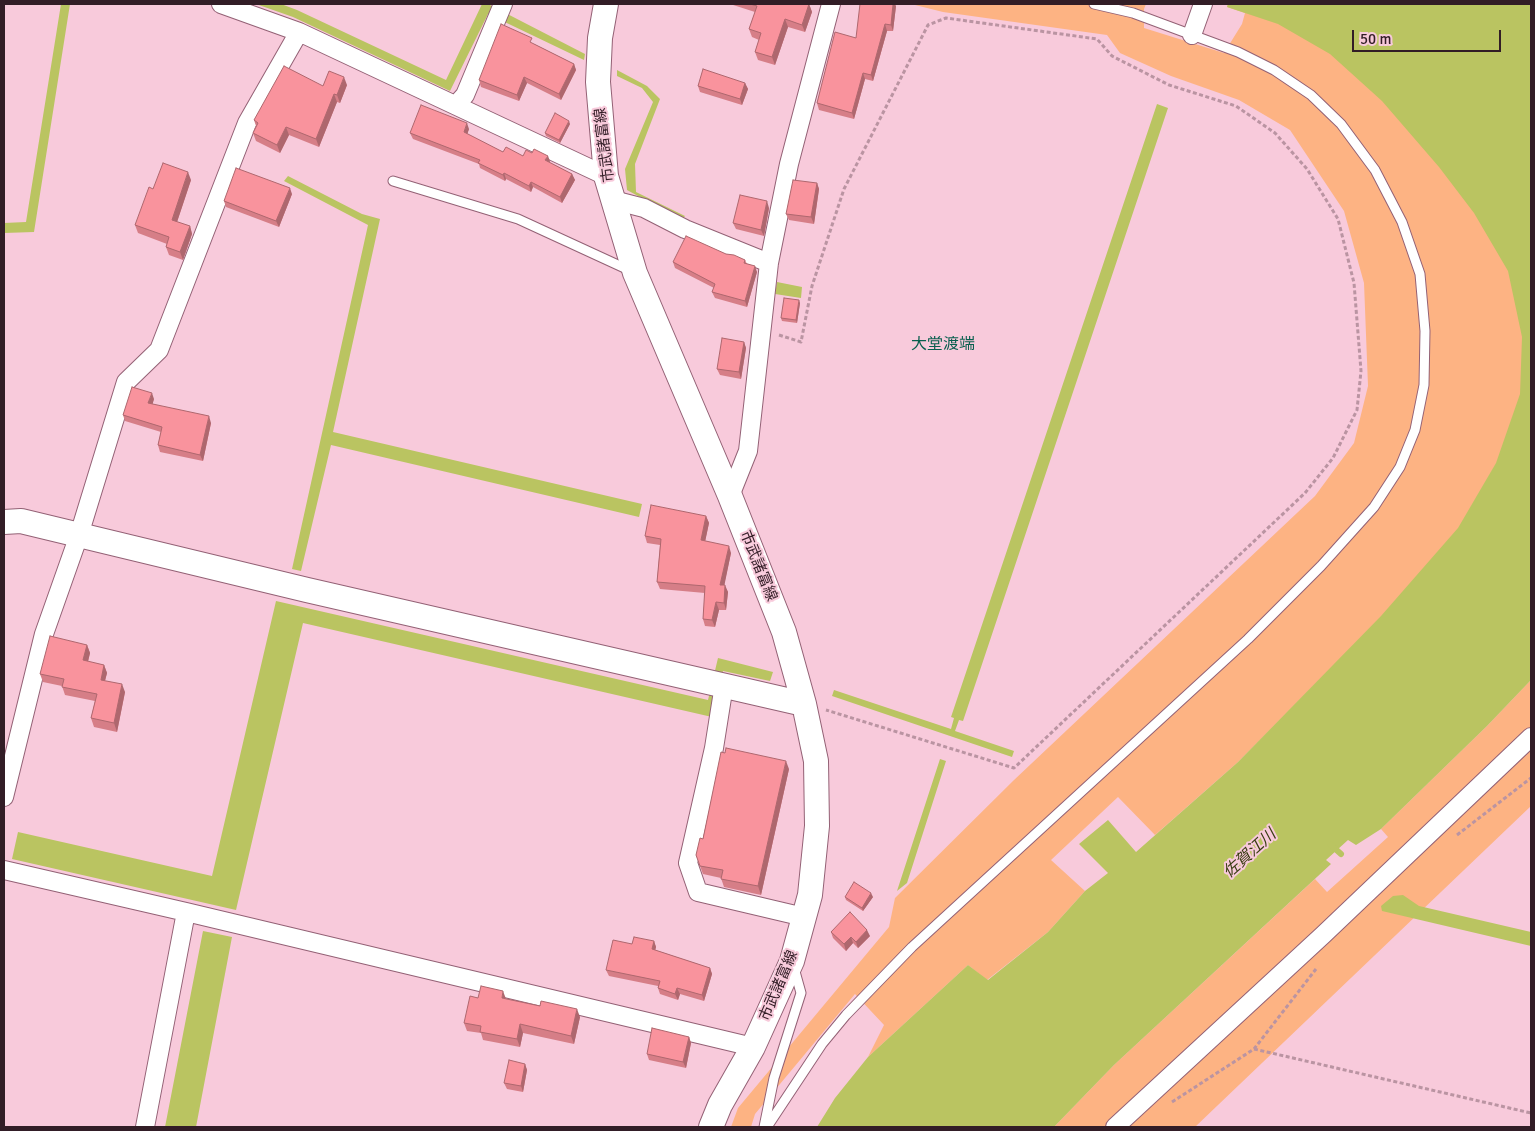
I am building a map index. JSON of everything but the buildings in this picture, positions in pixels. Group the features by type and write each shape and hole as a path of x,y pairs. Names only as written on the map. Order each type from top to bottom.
{"main road":[{"name":"市武諸富線","path":"606,4 600,38 598,82 606,176 635,273 730,496 784,632 804,704 816,761 817,826 810,895 792,961 753,1047 720,1105 712,1127"},
{"path":"4,522 21,521 307,590 804,704"}],"street":[{"path":"221,4 299,32 606,176"},
{"path":"456,105 465,95 503,4"},
{"path":"730,496 748,451 769,262 789,164 831,4"},
{"path":"1192,35 1203,4"},
{"path":"4,797 44,634 78,535 126,382 159,350 248,123 299,32"},
{"path":"613,200 644,208 685,229 769,262"},
{"path":"715,683 714,748 688,863 698,892 804,917"},
{"path":"1115,1127 1323,935 1531,736"},
{"path":"4,870 753,1047"},
{"path":"145,1127 186,912"}],"lane":[{"path":"766,1127 822,1044 846,1015 912,947 1248,639 1321,566 1374,507 1400,466 1415,430 1424,385 1425,331 1420,274 1402,222 1375,170 1341,124 1311,95 1265,65 1238,52 1133,13 1094,4"},
{"path":"393,181 518,219 635,273"},
{"path":"766,1127 774,1078 800,993 792,961"}],"path":[{"path":"761,331 801,342 812,286 844,189 928,25 946,18 1097,39 1112,56 1169,84 1236,106 1275,133 1307,169 1338,219 1354,283 1361,371 1357,410 1332,458 1305,493 1014,768 804,704"},
{"path":"1170,1103 1254,1049 1319,965"},
{"path":"1254,1049 1531,1113"}],"shaded area":[{"path":"911,4 1146,4 1144,9 1144,28 1224,53 1242,24 1245,13 1227,7 1228,4 1346,32 1531,288 1529,407 1444,554 1238,762 1155,835 1118,797 1051,860 1085,891 1048,932 987,980 968,965 868,1057 884,1025 855,994 755,1114 751,1127 731,1127 738,1108 889,927 895,898 1014,780 1315,496 1354,443 1368,386 1364,283 1344,211 1290,130 1239,100 1171,76 1120,53 1107,35 943,12"},
{"path":"1531,680 1531,806 1195,1127 1054,1127 1114,1065 1315,879 1327,892 1388,837 1381,829 1487,726"}],"water":[{"path":"61,4 70,4 34,232 4,233 4,223 26,222"},
{"path":"256,4 281,4 297,10 446,80 482,4 488,4 585,54 584,60 488,14 450,91 293,17"},
{"name":"佐賀江川","path":"1228,4 1531,4 1531,680 1487,726 1381,829 1356,845 1348,840 1326,860 1331,864 1114,1065 1054,1127 817,1127 835,1098 868,1057 968,965 988,980 1048,932 1085,891 1108,873 1079,844 1108,820 1136,852 1238,762 1381,616 1458,528 1496,463 1520,394 1522,337 1508,271 1474,213 1439,167 1382,101 1330,54 1278,24 1227,7"},
{"path":"617,70 647,86 660,99 635,164 636,192 685,216 682,220 627,190 625,169 653,102 642,88 617,76"},
{"path":"1157,104 1168,108 963,721 959,720 955,731 1014,751 1012,757 832,696 834,690 951,729 954,718 951,717"},
{"path":"288,176 362,214 380,219 333,432 642,504 639,517 331,445 301,571 292,569 368,225 284,181"},
{"path":"777,282 802,287 801,298 775,294"},
{"path":"276,601 708,700 718,658 773,672 770,681 723,671 712,717 303,623 236,910 12,859 18,832 212,876"},
{"path":"940,759 946,761 907,883 897,891"},
{"path":"1403,895 1419,906 1531,932 1531,946 1382,911 1381,906 1393,896"},
{"path":"203,931 232,937 196,1127 165,1127"}],"waterway":[{"path":"1331,845 1341,854"}],"district":[{"name":"大堂渡端","path":"943,345"}]}
